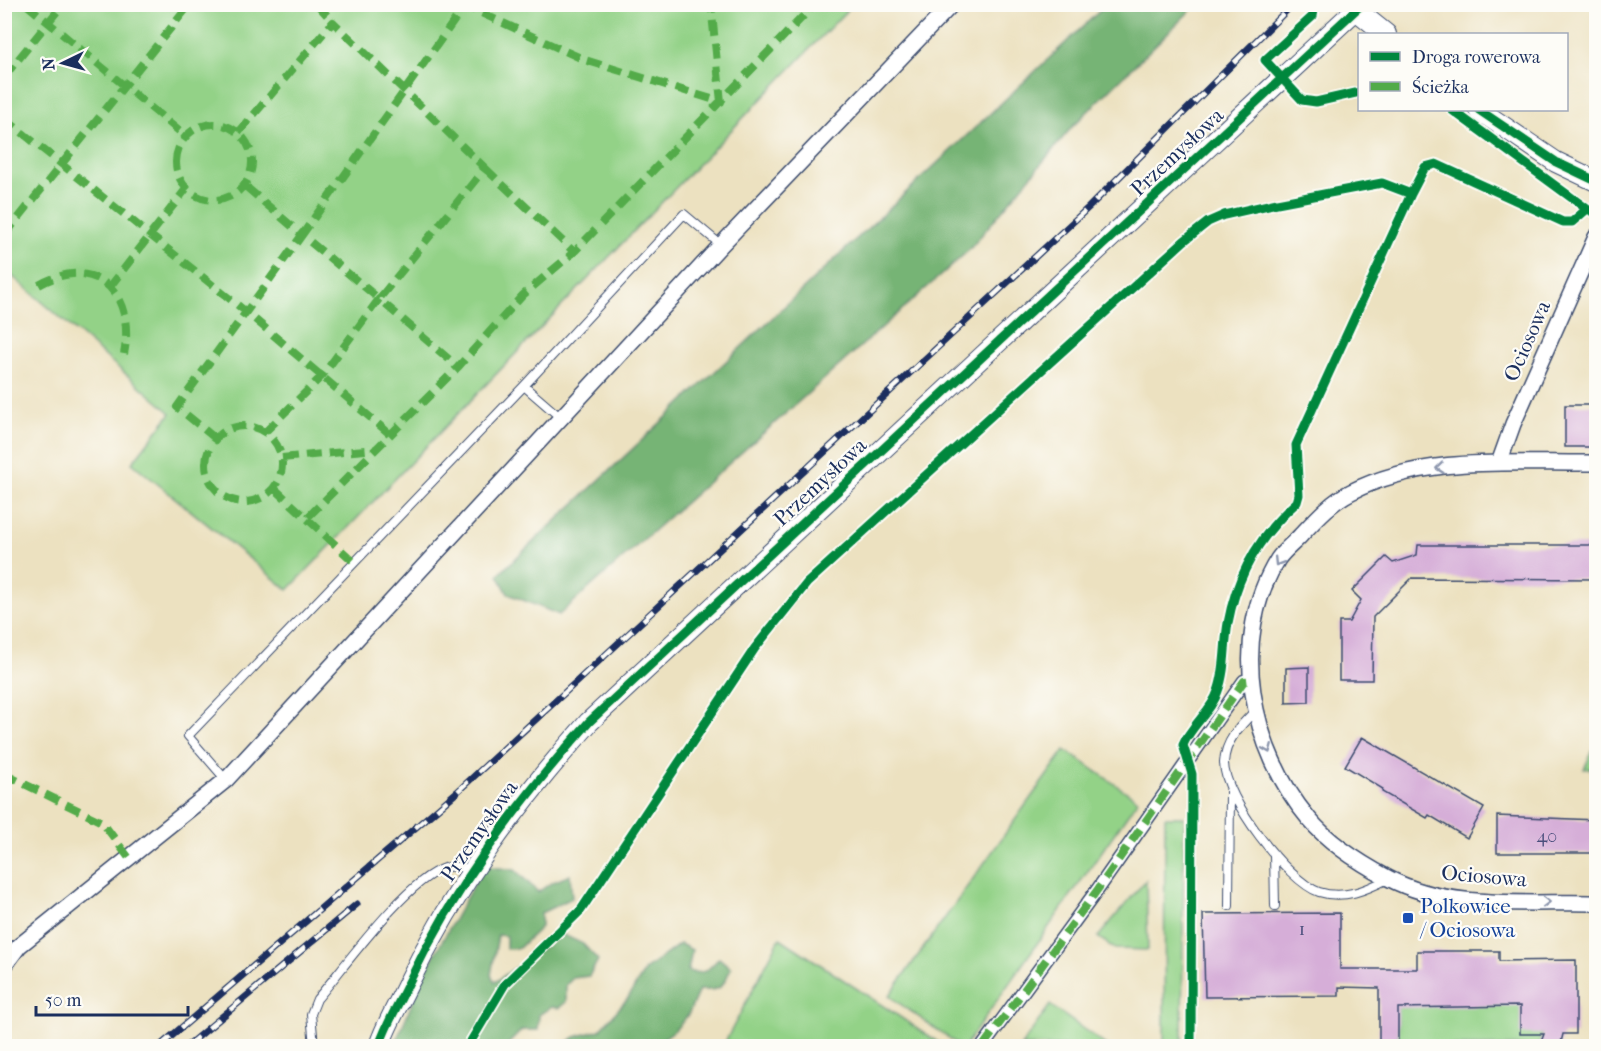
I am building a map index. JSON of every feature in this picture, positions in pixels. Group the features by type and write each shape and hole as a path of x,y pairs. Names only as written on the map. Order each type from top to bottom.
{"street":[{"path":"4,966 20,946 226,780 722,245 952,4"},
{"path":"1355,6 1385,33"},
{"name":"Przemysłowa","path":"379,1047 429,940 471,870 534,784 589,722 1355,6"},
{"path":"1480,111 1556,162 1596,182"},
{"name":"Ociosowa","path":"1499,463 1513,424 1596,237"},
{"name":"Ociosowa","path":"1596,463 1499,463 1408,471 1383,479 1333,503 1279,558 1262,592 1251,643 1256,710 1265,742 1280,779 1310,820 1344,851 1389,879 1439,896 1467,900 1596,903"},
{"path":"982,1047 1098,889 1244,681 1252,680"}],"lane":[{"path":"226,780 188,736 524,386 684,214 722,245"},
{"path":"524,386 561,418"},
{"path":"1229,906 1230,790 1224,763 1230,740 1256,710"},
{"path":"1230,790 1257,834 1274,854 1311,888 1321,893 1359,894 1389,879"},
{"path":"1274,854 1275,906"},
{"path":"314,1047 311,1014 317,999 409,890 442,869 456,866 471,870"}],"green space":[{"path":"5,4 852,5 288,590 132,463 171,413 5,270"},
{"path":"1107,4 1196,5 1072,127 969,250 559,615 508,594 498,575"},
{"path":"1596,743 1596,768 1584,769"},
{"path":"1065,750 1138,800 965,1046 960,1046 889,996"},
{"path":"1165,817 1184,817 1182,1046 1164,1046"},
{"path":"484,866 515,870 538,892 551,883 570,875 572,898 541,913 541,927 519,948 506,949 506,936 498,935 491,975 495,982 562,934 583,944 598,960 589,976 573,978 566,985 566,1002 559,1008 551,1007 539,1015 538,1030 522,1030 506,1046 394,1046 426,970"},
{"path":"1146,880 1148,950 1115,949 1098,937"},
{"path":"780,938 944,1046 723,1046"},
{"path":"680,944 692,950 688,971 698,973 706,971 719,958 731,968 720,987 712,990 699,990 688,1015 675,1030 653,1046 562,1046 575,1037 600,1030 628,998 645,970"},
{"path":"1499,979 1542,1034 1539,1046 1398,1046 1397,988"},
{"path":"1050,1005 1107,1046 1021,1046"}],"building":[{"path":"1565,405 1594,405 1594,447 1565,447"},
{"path":"1418,545 1596,545 1596,579 1412,578 1373,617 1372,680 1339,680 1339,622 1349,622 1361,600 1352,591 1386,557 1393,563 1417,555"},
{"path":"1309,667 1309,702 1286,703 1286,668"},
{"path":"1362,737 1484,808 1467,838 1429,815 1427,818 1382,792 1383,789 1345,766"},
{"path":"1497,816 1596,820 1596,853 1497,853"},
{"path":"1340,913 1340,969 1417,969 1417,951 1499,951 1499,961 1576,960 1576,1034 1563,1034 1560,1047 1539,1047 1544,1034 1520,1034 1520,1006 1398,1008 1398,1047 1379,1047 1379,988 1339,987 1339,996 1205,997 1203,914"}],"railway":[{"path":"160,1046 457,792 1089,207 1293,4"},
{"path":"187,1046 357,904"}],"marked path":[{"path":"26,4 185,136"},
{"path":"4,77 63,4"},
{"path":"4,236 190,4"},
{"path":"317,4 333,22"},
{"path":"461,4 585,60 721,102 711,4"},
{"path":"239,132 333,22 485,168 379,299 302,235 466,4"},
{"path":"485,168 574,252 815,4"},
{"path":"4,118 245,311 391,435"},
{"path":"207,124 221,124 235,130 246,141 252,155 252,162 249,177 241,189 221,200 207,200 193,194 182,183 176,169 176,155 182,141 193,130 207,124"},
{"path":"216,439 177,407 302,235 244,185"},
{"path":"109,288 186,189"},
{"path":"308,517 458,367 523,295 574,252"},
{"path":"39,285 60,276 78,274 94,277 107,285 117,297 124,313 126,332 124,354"},
{"path":"265,432 322,376 379,299 458,367"},
{"path":"244,426 259,429 271,437 279,449 282,464 279,479 271,491 259,499 244,502 229,499 217,491 209,479 206,464 209,449 217,437 229,429 244,426"},
{"path":"282,458 375,449"},
{"path":"274,488 354,562"},
{"path":"983,1046 1098,889 1244,681 1252,680"},
{"path":"4,774 102,822 129,858"}],"cycle path":[{"path":"1315,4 1313,16 1265,60 1302,100 1316,102 1358,92"},
{"path":"379,1046 426,948 467,879 512,815 589,722 1362,4"},
{"path":"1453,111 1587,209 1596,213"},
{"path":"1480,111 1556,162 1596,181"},
{"path":"1191,1046 1192,774 1183,745 1218,691 1228,623 1237,588 1244,572 1271,528 1297,502 1299,495 1296,445 1411,194 1425,167 1436,164 1563,222 1572,222 1587,209"},
{"path":"468,1046 505,984 581,910 755,648 807,583 1184,241 1208,222 1224,215 1277,203 1382,183 1411,194"}],"place":[{"name":"Polkowice / Ociosowa","path":"1408,918"}]}
